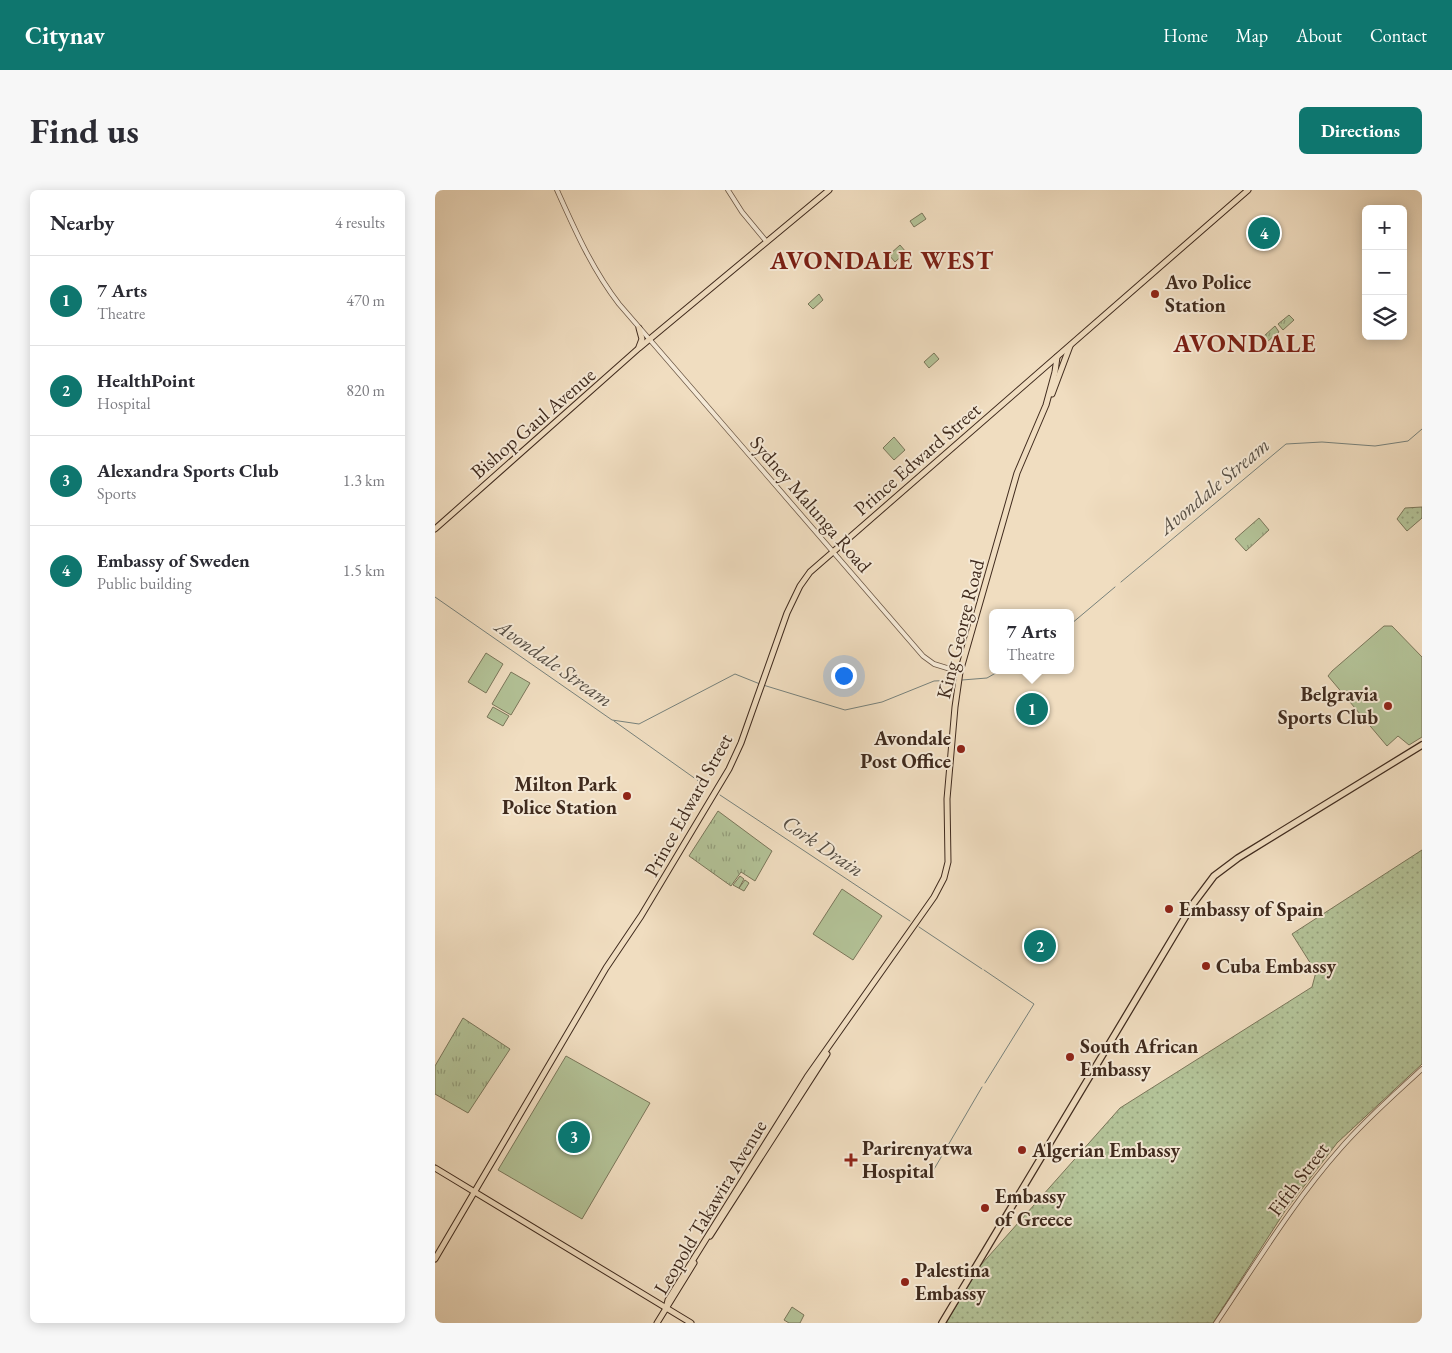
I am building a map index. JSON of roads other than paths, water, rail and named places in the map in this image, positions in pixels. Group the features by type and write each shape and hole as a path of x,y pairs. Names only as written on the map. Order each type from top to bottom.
{"highway":[{"path":"942,1323 1193,904 1214,876 1238,858 1422,745"}],"main road":[{"name":"Bishop Gaul Avenue","path":"435,529 639,348 829,190"},
{"path":"1070,345 1248,190"},
{"path":"639,328 642,340 639,348"},
{"name":"Prince Edward Street","path":"435,1259 607,968 641,916 729,769 741,744 787,613 800,586 810,572 832,552 917,481 1070,345"},
{"name":"King George Road","path":"917,921 939,890 946,871 948,852 947,799 960,672 1017,473 1064,366 1070,345"},
{"path":"1057,357 1064,366"},
{"name":"King George Road","path":"1046,405 1057,357"},
{"path":"1043,369 1055,372"},
{"name":"Leopold Takawira Avenue","path":"657,1323 666,1308 668,1300 718,1217 807,1077 835,1040 917,921"},
{"path":"435,1168 691,1323"}],"street":[{"name":"Sydney Malunga Road","path":"557,190 588,257 604,285 639,328 923,656 935,664 960,672"},
{"path":"728,190 742,212 766,242"},
{"name":"Fifth Street","path":"1216,1323 1295,1205 1329,1161 1354,1134 1422,1069"}],"waterway":[{"name":"Avondale Stream","path":"1121,582 1286,444 1322,442 1375,446 1408,441 1422,429"},
{"name":"Avondale Stream","path":"1074,621 1115,587"},
{"name":"Avondale Stream","path":"435,597 612,720 639,724 735,674 760,684"},
{"name":"Avondale Stream","path":"962,680 987,678 994,674"},
{"name":"Avondale Stream","path":"763,685 845,710 882,702 934,681 958,680"},
{"name":"Cork Drain","path":"614,721 707,787"},
{"name":"Cork Drain","path":"720,795 910,921"},
{"name":"Cork Drain","path":"919,927 982,969"},
{"name":"Cork Drain","path":"984,970 1034,1004 985,1083"},
{"name":"Cork Drain","path":"933,1171 982,1087"}],"place":[{"name":"Embassy of Sweden","path":"1264,233"},
{"name":"Avo Police Station","path":"1155,294"},
{"name":"Belgravia Sports Club","path":"1388,706"},
{"name":"7 Arts","path":"1032,709"},
{"name":"Avondale Post Office","path":"961,749"},
{"name":"Milton Park Police Station","path":"627,796"},
{"name":"Embassy of Spain","path":"1169,909"},
{"name":"HealthPoint","path":"1040,946"},
{"name":"Cuba Embassy","path":"1206,966"},
{"name":"South African Embassy","path":"1070,1057"},
{"name":"Alexandra Sports Club","path":"574,1137"},
{"name":"Algerian Embassy","path":"1022,1150"},
{"name":"Parirenyatwa Hospital","path":"851,1160"},
{"name":"Embassy of Greece","path":"985,1208"},
{"name":"Palestina Embassy","path":"905,1282"}],"district":[{"name":"AVONDALE WEST","path":"882,260"},
{"name":"AVONDALE","path":"1245,343"}]}
